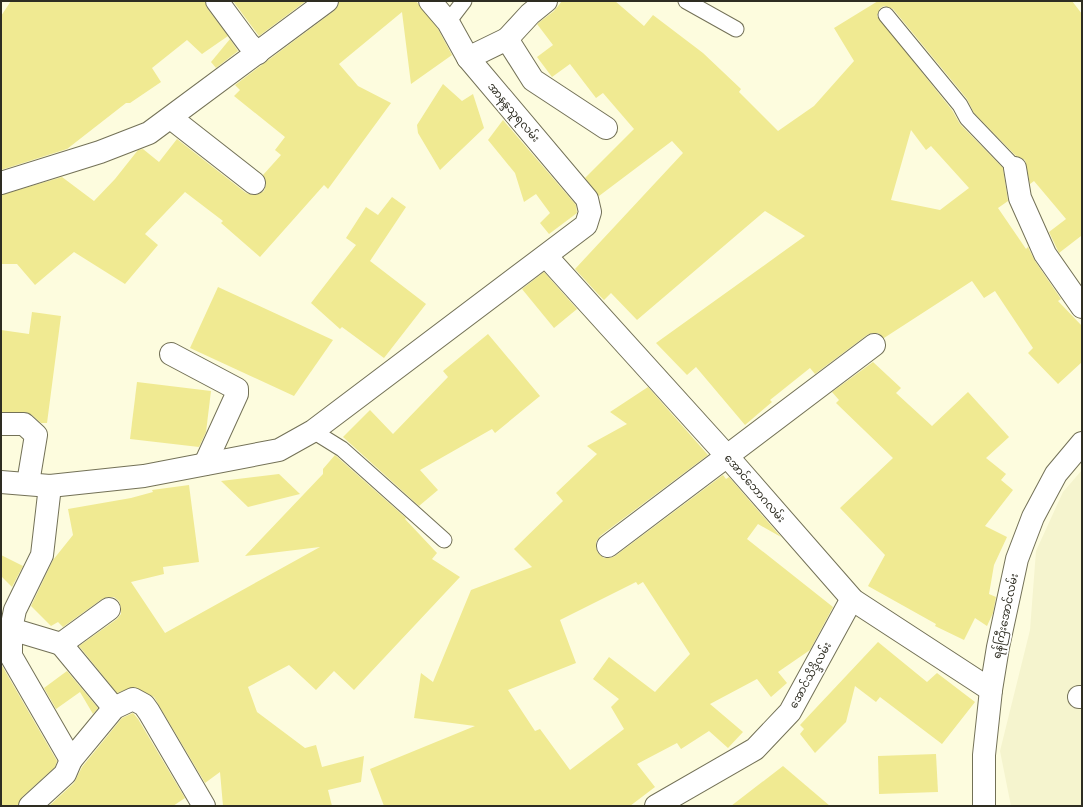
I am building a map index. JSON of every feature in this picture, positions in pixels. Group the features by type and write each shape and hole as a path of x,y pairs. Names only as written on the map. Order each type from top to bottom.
{"street":[{"path":"217,1 258,54"},
{"path":"1,183 100,152 149,133 258,54 327,1"},
{"name":"အာနန္ဒသူရလမ်း","path":"430,1 448,22 468,58 587,199 590,212 586,225 546,256"},
{"path":"468,58 507,39 530,14 546,1"},
{"path":"507,39 533,80 606,128"},
{"path":"170,118 254,183"},
{"path":"1015,168 1020,198 1045,254 1082,307"},
{"path":"1,482 28,483 50,486 144,476 279,450 313,431 546,256"},
{"name":"အောင်ဘောဂလမ်း","path":"546,256 728,456 853,600 991,690"},
{"path":"608,546 874,345"},
{"path":"171,354 237,389 237,394 205,464"},
{"path":"1,424 24,424 36,435 28,483"},
{"name":"ရန်ကြီးအောင်လမ်း","path":"984,806 984,754 991,690 998,647 1017,559 1033,517 1056,474 1082,443"},
{"path":"50,486 42,555 15,610 11,629 11,656 71,760"},
{"name":"အောင်သိဒ္ဒိလမ်း","path":"669,803 755,749 790,712 849,604 853,600"},
{"path":"61,644 109,609"},
{"path":"11,629 61,644 114,708"},
{"path":"30,806 65,774 71,760 114,708 133,699 144,705 199,805"}],"lane":[{"path":"448,22 464,1"},
{"path":"686,1 736,29"},
{"path":"886,15 960,105 967,118 1015,168"},
{"path":"313,431 342,449 444,540"}],"shaded area":[{"path":"1082,470 1082,806 1011,806 1000,751 1030,630 1036,551 1063,492"}],"building":[{"path":"11,1 205,1 207,8 228,36 202,54 187,40 152,68 161,82 130,103 126,103 67,149 1,170 1,16"},
{"path":"233,1 306,1 259,36"},
{"path":"339,1 416,1 438,29 452,55 411,84 402,12 339,64 358,86 391,103 328,189 324,185 260,257 221,223 223,221 185,192 145,234 158,245 125,284 74,252 35,285 17,264 1,264 1,195 62,177 94,201 115,179 138,150 143,149 159,162 177,139 246,193 253,195 264,191 266,184 263,175 281,155 275,150 285,137 234,96 240,90 235,85 334,11 338,6"},
{"path":"562,1 615,1 644,26 653,15 703,53 741,89 739,92 778,131 814,106 854,61 834,28 878,1 1072,1 1082,14 1082,237 1081,236 1059,253 1049,232 1066,219 1034,181 1030,184 1025,160 1016,156 974,113 967,99 893,9 884,6 880,8 877,16 952,110 960,124 1003,168 1008,201 998,208 1026,249 1028,247 1035,261 1061,299 1058,301 1082,326 1082,362 1058,384 1028,353 1033,348 995,291 984,298 972,281 884,338 878,333 867,335 815,374 810,368 770,400 772,402 745,425 696,367 687,375 656,343 805,236 765,211 637,320 611,293 604,300 575,269 683,153 672,141 599,196 585,178 634,129 603,93 596,98 570,64 552,77 537,57 553,45 537,24 554,11","holes":["911,130 926,150 931,146 969,188 940,210 891,200"]},
{"path":"230,39 238,51 216,68 211,62"},
{"path":"443,84 462,101 473,94 484,128 440,170 418,133 417,125"},
{"path":"503,120 576,205 577,213 549,234 540,223 550,213 536,194 524,202 515,173 488,140"},
{"path":"392,197 406,207 370,261 426,304 384,358 342,327 340,329 311,303 356,245 346,238 366,207 378,215"},
{"path":"544,272 577,309 554,328 522,289"},
{"path":"218,287 333,340 294,396 190,348"},
{"path":"32,312 61,316 47,423 41,423 32,415 25,412 1,412 1,330 29,334"},
{"path":"488,334 540,396 495,433 492,429 420,470 438,490 419,506 343,437 370,410 393,434 448,377 443,371"},
{"path":"873,362 901,388 896,393 932,426 968,392 1009,437 986,458 1006,474 1001,480 1013,490 985,526 1007,537 994,565 989,594 996,597 993,613 987,626 975,618 964,640 935,626 936,624 868,586 885,555 840,508 893,458 836,403 839,400 832,392"},
{"path":"137,382 211,391 206,432 199,447 130,439"},
{"path":"648,387 708,455 600,536 596,542 598,553 604,558 615,556 723,475 726,479 729,477 781,537 758,524 747,539 833,607 810,650 778,672 787,683 771,697 757,679 710,704 743,732 728,748 709,731 681,749 677,743 637,764 655,787 630,806 384,806 370,769 475,726 414,718 421,673 433,682 471,590 532,567 514,549 563,501 556,493 597,454 587,446 627,424 610,412","holes":["636,582 638,585 643,582 690,654 655,692 609,657 593,679 619,699 611,707 624,729 570,770 540,729 535,731 508,690 576,663 560,620"]},
{"path":"335,455 406,518 405,519 437,553 432,559 460,577 354,690 334,671 316,690 289,665 248,687 257,712 305,748 316,745 322,767 364,756 361,782 328,790 332,806 223,806 220,772 205,783 154,697 134,687 117,693 79,646 117,619 121,614 119,601 114,597 102,599 63,627 58,622 51,626 31,606 53,560 73,535 68,509 131,498 153,492 152,490 189,485 199,562 163,567 164,574 131,582 165,633 320,547 245,556 323,474 323,469"},
{"path":"279,474 300,494 248,507 221,481"},
{"path":"1,555 23,566 12,587 1,576"},
{"path":"878,642 927,682 937,673 975,702 942,744 880,697 876,702 855,686 846,722 815,753 800,734 804,729 800,725"},
{"path":"1,664 57,761 55,767 22,797 18,806 1,806"},
{"path":"67,671 98,708 93,714 80,692 56,709 44,688"},
{"path":"133,713 185,798 173,806 49,806 74,783 82,767 122,718"},
{"path":"936,754 938,792 879,794 878,756"},
{"path":"783,766 830,806 731,806"}]}
